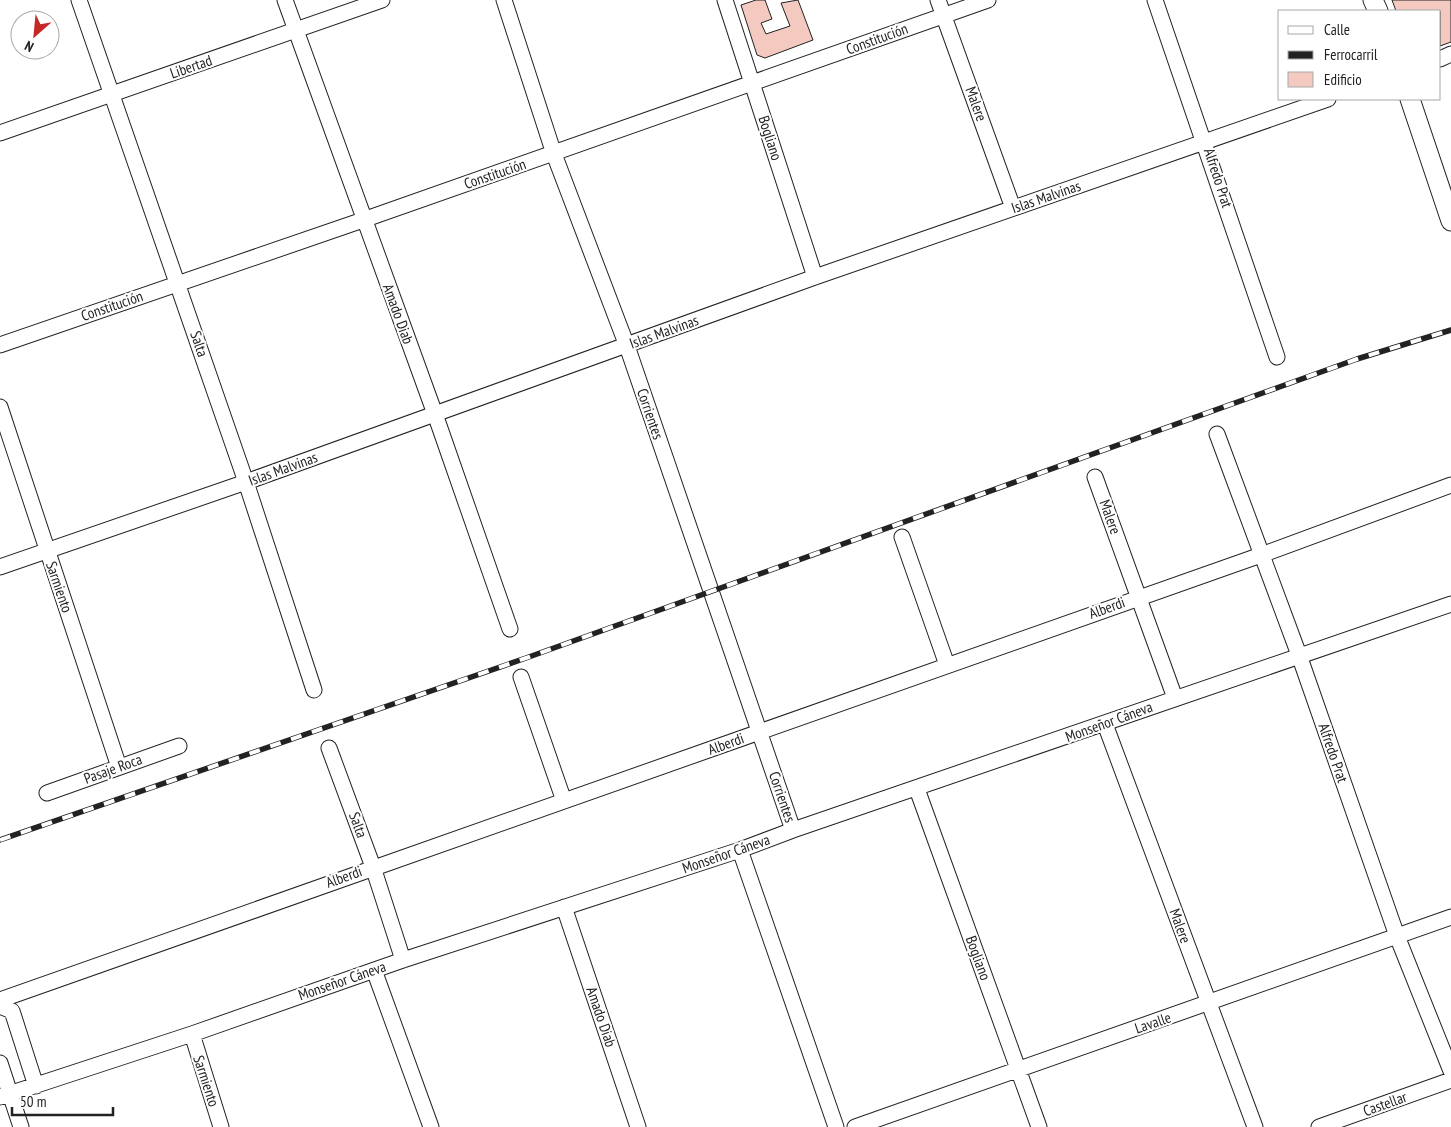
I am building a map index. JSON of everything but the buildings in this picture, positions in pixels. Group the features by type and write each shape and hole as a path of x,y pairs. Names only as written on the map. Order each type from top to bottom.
{"main road":[{"path":"1410,100 1451,221"}],"street":[{"name":"Salta","path":"79,0 178,282 314,690"},
{"name":"Amado Diab","path":"285,0 363,220 435,414 510,630"},
{"name":"Libertad","path":"0,132 382,0"},
{"name":"Corrientes","path":"504,0 554,154 627,346 793,830"},
{"name":"Bogliano","path":"724,0 815,277"},
{"name":"Malere","path":"938,0 1013,208"},
{"name":"Constitución","path":"0,344 554,154 988,0"},
{"name":"Alfredo Prat","path":"1155,0 1277,357"},
{"name":"Islas Malvinas","path":"0,567 246,482 815,277 1325,100"},
{"name":"Sarmiento","path":"0,408 46,551 120,767"},
{"name":"Alfredo Prat","path":"1217,434 1299,655 1397,936 1451,1071"},
{"name":"Malere","path":"1095,477 1175,698"},
{"name":"Alberdi","path":"0,1000 1261,555 1451,485"},
{"path":"902,537 947,665"},
{"name":"Monseñor Cáneva","path":"5,1096 192,1034 403,960 740,850 793,830 917,789 1299,655 1451,604"},
{"path":"521,677 564,801"},
{"name":"Malere","path":"1105,724 1255,1127"},
{"name":"Pasaje Roca","path":"47,793 179,746"},
{"name":"Salta","path":"329,748 373,867 403,960"},
{"name":"Bogliano","path":"917,789 1040,1127"},
{"path":"740,850 836,1127"},
{"name":"Amado Diab","path":"564,908 638,1127"},
{"name":"Lavalle","path":"855,1127 1209,1004 1451,917"},
{"path":"374,970 432,1127"},
{"path":"0,1006 12,1011 36,1086"},
{"name":"Sarmiento","path":"192,1034 221,1127"},
{"path":"0,1063 5,1096 21,1127"},
{"name":"Castellar","path":"1319,1127 1451,1080"}],"railway":[{"path":"0,840 526,658 1357,359 1451,330"}]}
